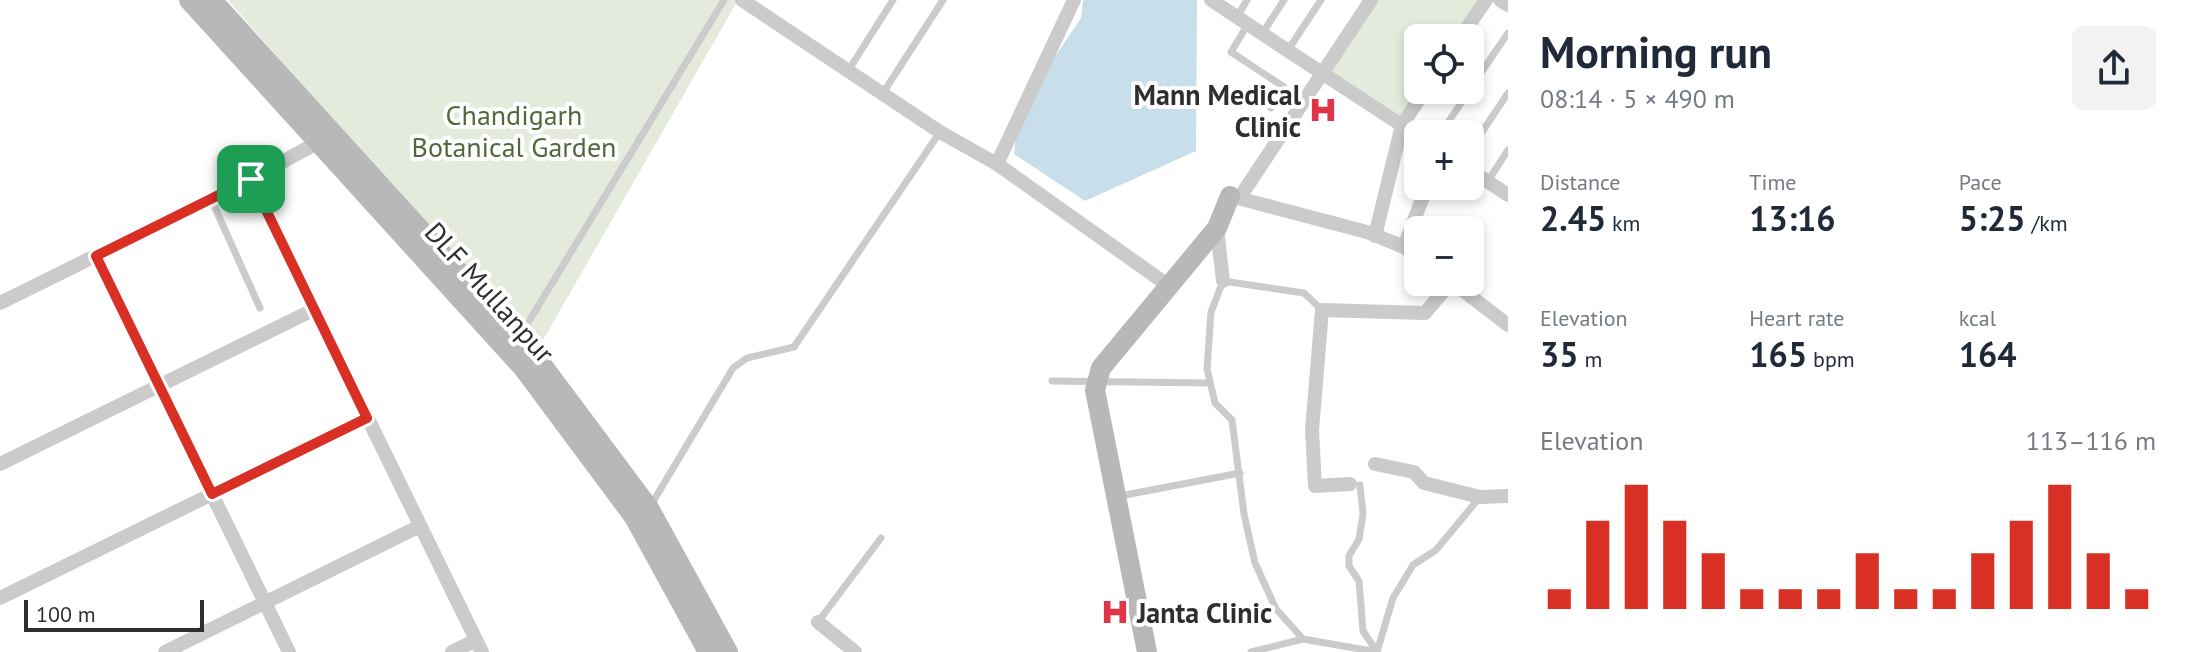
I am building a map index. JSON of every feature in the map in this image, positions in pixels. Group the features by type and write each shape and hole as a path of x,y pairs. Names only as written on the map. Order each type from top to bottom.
{"main road":[{"name":"DLF Mullanpur","path":"189,0 519,338 593,430 649,508 728,652"},
{"name":"DLF Mullanpur","path":"212,0 326,139 524,369 579,441 634,517 708,652"},
{"path":"1147,652 1095,390 1101,368 1217,228 1235,197"}],"street":[{"path":"742,0 940,132 997,164 1169,286"},
{"path":"997,164 1074,0"},
{"path":"1211,0 1402,125"},
{"path":"1371,0 1235,197 1404,247"},
{"path":"1470,24 1486,0"},
{"path":"1500,0 1508,5"},
{"path":"1375,236 1402,125 1416,104"},
{"path":"0,303 326,139"},
{"path":"251,179 479,646 452,652"},
{"path":"1484,179 1508,195"},
{"path":"1217,228 1223,281"},
{"path":"96,256 289,652"},
{"path":"1355,484 1315,486 1312,430 1322,310 1425,313 1439,296"},
{"path":"1470,296 1508,325"},
{"path":"0,464 315,309"},
{"path":"0,598 367,418"},
{"path":"1375,464 1414,472 1424,483 1480,497 1508,496"},
{"path":"165,652 420,526"},
{"path":"818,622 855,652"}],"lane":[{"path":"519,338 724,0"},
{"path":"848,71 893,0"},
{"path":"883,93 943,0"},
{"path":"1247,0 1231,52 1284,87 1271,108"},
{"path":"1262,34 1284,0"},
{"path":"1288,50 1321,0"},
{"path":"1484,69 1508,33"},
{"path":"1484,129 1508,93"},
{"path":"649,508 733,368 747,358 794,347 940,132"},
{"path":"1488,181 1508,150"},
{"path":"211,199 260,308"},
{"path":"1303,639 1276,609 1255,563 1244,514 1232,420 1215,403 1207,369 1211,312 1223,281 1304,293 1322,310"},
{"path":"1052,381 1210,383"},
{"path":"1115,497 1240,473"},
{"path":"1355,484 1363,514 1359,539 1349,556 1349,566 1359,581 1363,631 1377,652"},
{"path":"1377,652 1393,598 1413,565 1436,550 1480,497"},
{"path":"818,622 881,538"},
{"path":"1255,651 1303,639 1377,652"}],"green space":[{"name":"Chandigarh Botanical Garden","path":"228,0 738,0 535,354"},
{"path":"1376,0 1486,0 1470,24 1404,24 1404,104 1412,104 1402,125 1326,75"}],"water":[{"path":"1083,0 1197,0 1196,151 1085,201 1014,154 1019,110 1081,18"}],"place":[{"name":"Mann Medical Clinic","path":"1323,110"},
{"name":"Janta Clinic","path":"1115,612"}],"route":[{"path":"251,179 367,418 212,494 96,256 251,179"}]}
